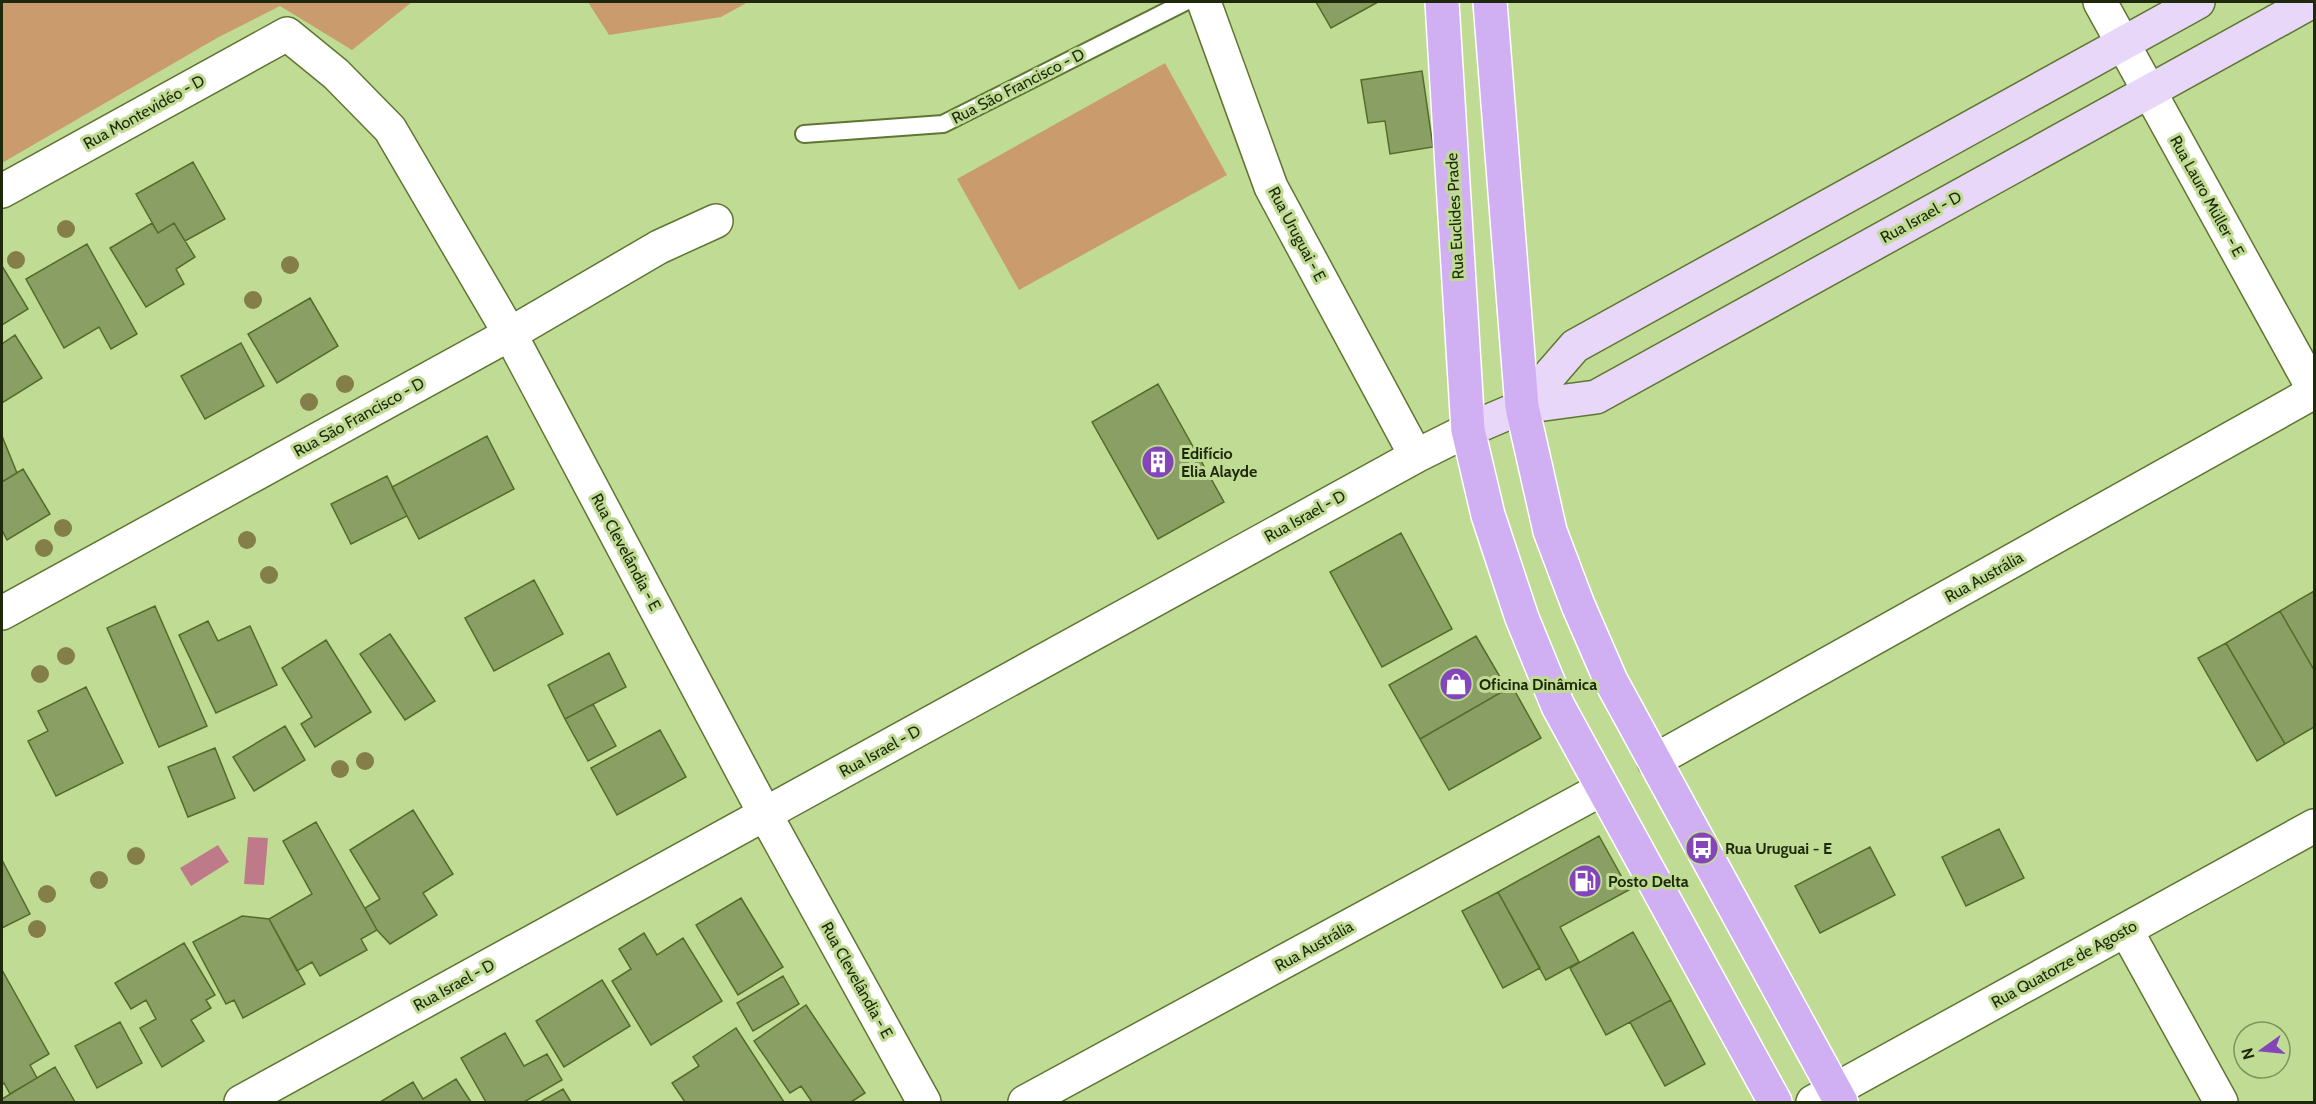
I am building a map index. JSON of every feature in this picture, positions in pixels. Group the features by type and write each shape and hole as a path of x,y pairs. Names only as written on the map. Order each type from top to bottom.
{"main road":[{"name":"Rua Euclides Prade","path":"1442,2 1468,430"},
{"path":"1490,2 1521,407 1550,531 1578,605 1611,681 1830,1099"},
{"path":"1468,430 1488,515 1522,618 1558,706 1775,1102"}],"street":[{"name":"Rua Uruguai - E","path":"1204,2 1271,187 1416,456"},
{"name":"Rua Lauro Müller - E","path":"2100,2 2314,391"},
{"name":"Rua Israel - D","path":"1521,407 1575,346 2198,2"},
{"name":"Rua Israel - D","path":"241,1102 1416,456 1521,407 1596,397 2311,2"},
{"name":"Rua Montevidéo - D","path":"2,191 287,34"},
{"name":"Rua Clevelândia - E","path":"287,34 336,74 390,129 510,334 765,814 924,1102"},
{"name":"Rua São Francisco - D","path":"2,613 510,334 659,247 716,220"},
{"name":"Rua Austrália","path":"1654,761 2314,391"},
{"name":"Rua Austrália","path":"1025,1102 1602,789"},
{"name":"Rua Quatorze de Agosto","path":"1830,1099 2314,826"},
{"path":"2126,930 2221,1102"}],"lane":[{"name":"Rua São Francisco - D","path":"804,134 943,124 1185,2"}],"shaded area":[{"path":"2,2 412,2 352,50 280,6 217,38 2,163"},
{"path":"588,2 748,2 721,17 609,35"},
{"path":"1165,63 1227,175 1019,290 957,179"},
{"path":"248,837 268,838 264,885 244,884"},
{"path":"218,845 229,862 191,886 180,868"}],"building":[{"path":"1316,2 1378,2 1331,28"},
{"path":"1422,71 1433,147 1390,154 1385,121 1368,123 1361,80"},
{"path":"193,162 225,219 185,241 174,223 158,233 136,194"},
{"path":"152,223 158,233 174,223 195,257 176,269 184,284 146,307 110,248"},
{"path":"87,244 137,334 111,349 99,327 64,348 26,279"},
{"path":"2,266 28,309 2,325"},
{"path":"310,298 338,346 277,383 248,334"},
{"path":"15,335 42,378 2,403 2,344"},
{"path":"241,343 264,386 205,419 181,376"},
{"name":"Edifício Elia Alayde","path":"1158,384 1224,502 1158,539 1092,422"},
{"path":"2,436 17,473 2,482"},
{"path":"487,436 514,489 419,539 392,487"},
{"path":"23,469 50,514 7,540 2,530 2,482"},
{"path":"387,476 407,516 351,544 331,504"},
{"path":"1401,533 1452,629 1382,667 1330,572"},
{"path":"534,580 563,634 494,671 465,618"},
{"path":"2314,591 2314,670 2280,611"},
{"path":"155,606 207,726 159,747 107,628"},
{"path":"2280,611 2314,670 2314,727 2285,744 2226,643"},
{"path":"208,621 218,641 250,626 277,685 216,713 179,635"},
{"path":"390,634 435,701 405,720 360,654"},
{"path":"1476,636 1507,689 1420,739 1389,685"},
{"path":"326,640 371,712 315,747 301,724 312,717 282,668"},
{"path":"2226,643 2285,744 2257,761 2198,658"},
{"path":"609,653 626,687 565,719 548,685"},
{"path":"1512,686 1541,738 1449,790 1420,739"},
{"path":"86,687 123,763 56,796 28,741 48,731 38,711"},
{"path":"593,704 616,746 588,761 565,719"},
{"path":"285,726 305,760 254,791 233,757"},
{"path":"660,730 686,777 617,815 591,768"},
{"path":"215,748 235,798 188,817 168,767"},
{"path":"413,810 453,874 423,893 437,915 390,944 377,930 365,908 380,899 350,850"},
{"path":"316,822 377,930 361,939 367,950 320,976 312,962 297,971 269,919 312,894 283,841"},
{"path":"1999,829 2024,878 1966,906 1942,857"},
{"path":"1599,836 1629,890 1560,927 1579,962 1546,980 1498,892"},
{"path":"1870,847 1895,895 1820,933 1795,886"},
{"path":"2,860 30,914 2,928"},
{"path":"1498,892 1540,968 1503,988 1462,911"},
{"path":"741,898 783,967 738,995 696,925"},
{"path":"242,916 269,919 305,984 243,1018 234,1000 226,1004 193,942"},
{"path":"1633,932 1671,1000 1606,1035 1570,968"},
{"path":"644,933 657,955 683,938 722,1001 651,1045 612,981 631,969 619,949"},
{"path":"184,943 215,995 206,1000 211,1008 191,1020 204,1041 162,1067 140,1028 156,1019 146,1000 131,1009 115,983"},
{"path":"2,970 49,1054 30,1065 37,1078 10,1094 4,1083 2,1085"},
{"path":"783,976 799,1004 753,1031 737,1003"},
{"path":"602,980 630,1026 564,1067 536,1021"},
{"path":"1671,1000 1705,1064 1665,1086 1630,1022"},
{"path":"806,1005 865,1093 851,1102 812,1102 801,1086 790,1093 754,1041"},
{"path":"120,1022 142,1063 97,1088 75,1046"},
{"path":"736,1028 784,1102 685,1102 672,1083 699,1066 693,1057"},
{"path":"505,1033 524,1066 547,1054 562,1080 524,1102 486,1102 461,1058"},
{"path":"55,1067 75,1102 2,1102 2,1099"},
{"path":"456,1079 471,1102 380,1102 413,1082 423,1099"},
{"path":"563,1089 571,1102 540,1102"}],"place":[{"name":"Edifício Elia Alayde","path":"1158,462"},
{"name":"Oficina Dinâmica","path":"1456,684"},
{"name":"Rua Uruguai - E","path":"1702,848"},
{"name":"Posto Delta","path":"1585,881"}]}
